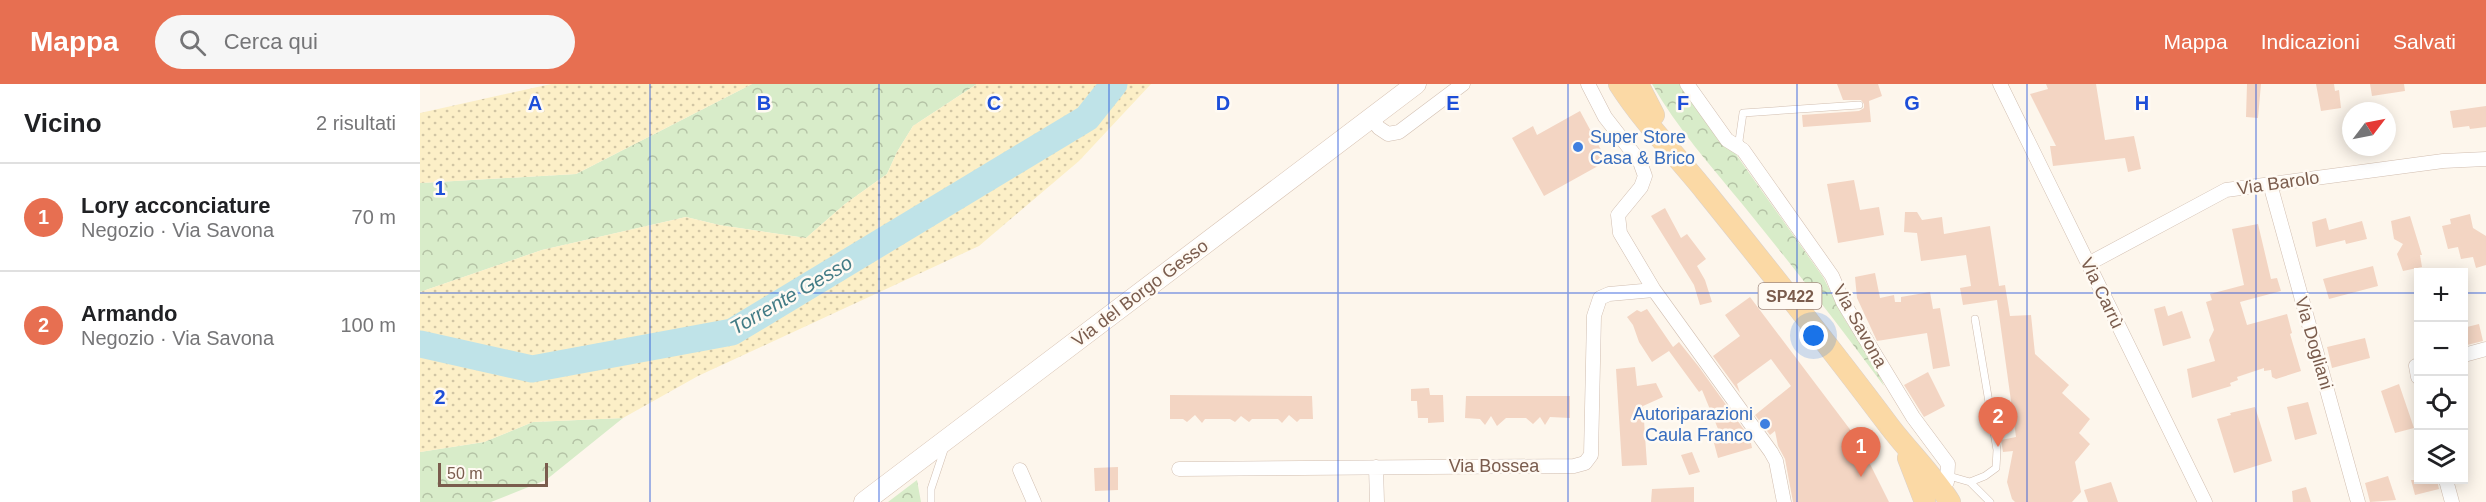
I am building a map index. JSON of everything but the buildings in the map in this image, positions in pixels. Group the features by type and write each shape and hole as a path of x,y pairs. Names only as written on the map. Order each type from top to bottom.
{"main road":[{"name":"Via del Borgo Gesso","path":"864,502 1416,84"},
{"name":"Via Savona","path":"1619,84 1643,118 1799,308 1941,492"},
{"name":"Via Savona","path":"1638,84 1674,153"}],"street":[{"path":"1371,118 1388,135 1399,132 1463,84"},
{"path":"1588,84 1605,117 1640,162 1645,176 1641,187 1618,215 1620,233 1654,290 1771,452 1776,461 1784,502"},
{"name":"Via Savona","path":"1687,84 1727,141 1743,150 1832,276 1843,302 1912,417 1948,464 1941,492"},
{"name":"Via Carrù","path":"2000,84 2205,502"},
{"name":"Via Barolo","path":"2088,264 2226,190 2443,161 2486,159"},
{"name":"Via Dogliani","path":"2270,184 2358,502"},
{"name":"Via Bossea","path":"1179,469 1575,466 1585,463 1591,455 1594,316 1600,298 1609,294 1654,290"},
{"path":"2468,354 2486,350"},
{"path":"1376,466 1377,502"},
{"path":"1020,470 1034,502"},
{"path":"2447,484 2452,502"}],"lane":[{"path":"1743,150 1739,141 1743,112 1859,105"},
{"path":"1941,492 1985,476 1996,468 1997,450 1975,319"},
{"path":"931,502 932,489 948,440"},
{"path":"1971,482 1990,502"}],"green space":[{"path":"752,84 977,84 913,126 887,174 845,204 806,238 719,225 686,217 542,250 420,292 420,183 576,174"},
{"path":"1652,84 1682,84 1718,140 1735,153 1823,277 1845,320 1878,371 1884,386 1797,272 1695,146 1672,116"},
{"path":"623,418 546,480 491,502 420,502 420,452 484,442 533,422"},
{"path":"917,480 921,502 888,502"}],"sand":[{"path":"551,84 752,84 576,174 420,183 420,113"},
{"path":"977,84 1151,84 1079,161 979,246 698,376 623,418 533,422 484,442 420,452 420,292 542,250 686,217 719,225 806,238 845,204 887,174 913,126"}],"waterway":[{"name":"Torrente Gesso","path":"420,344 532,369 732,332 1087,118 1114,84"}],"place":[{"name":"Super Store Casa & Brico","path":"1578,147"},
{"name":"Autoriparazioni Caula Franco","path":"1765,424"},
{"name":"Armando","path":"1998,447"},
{"name":"Lory acconciature","path":"1861,477"}]}
